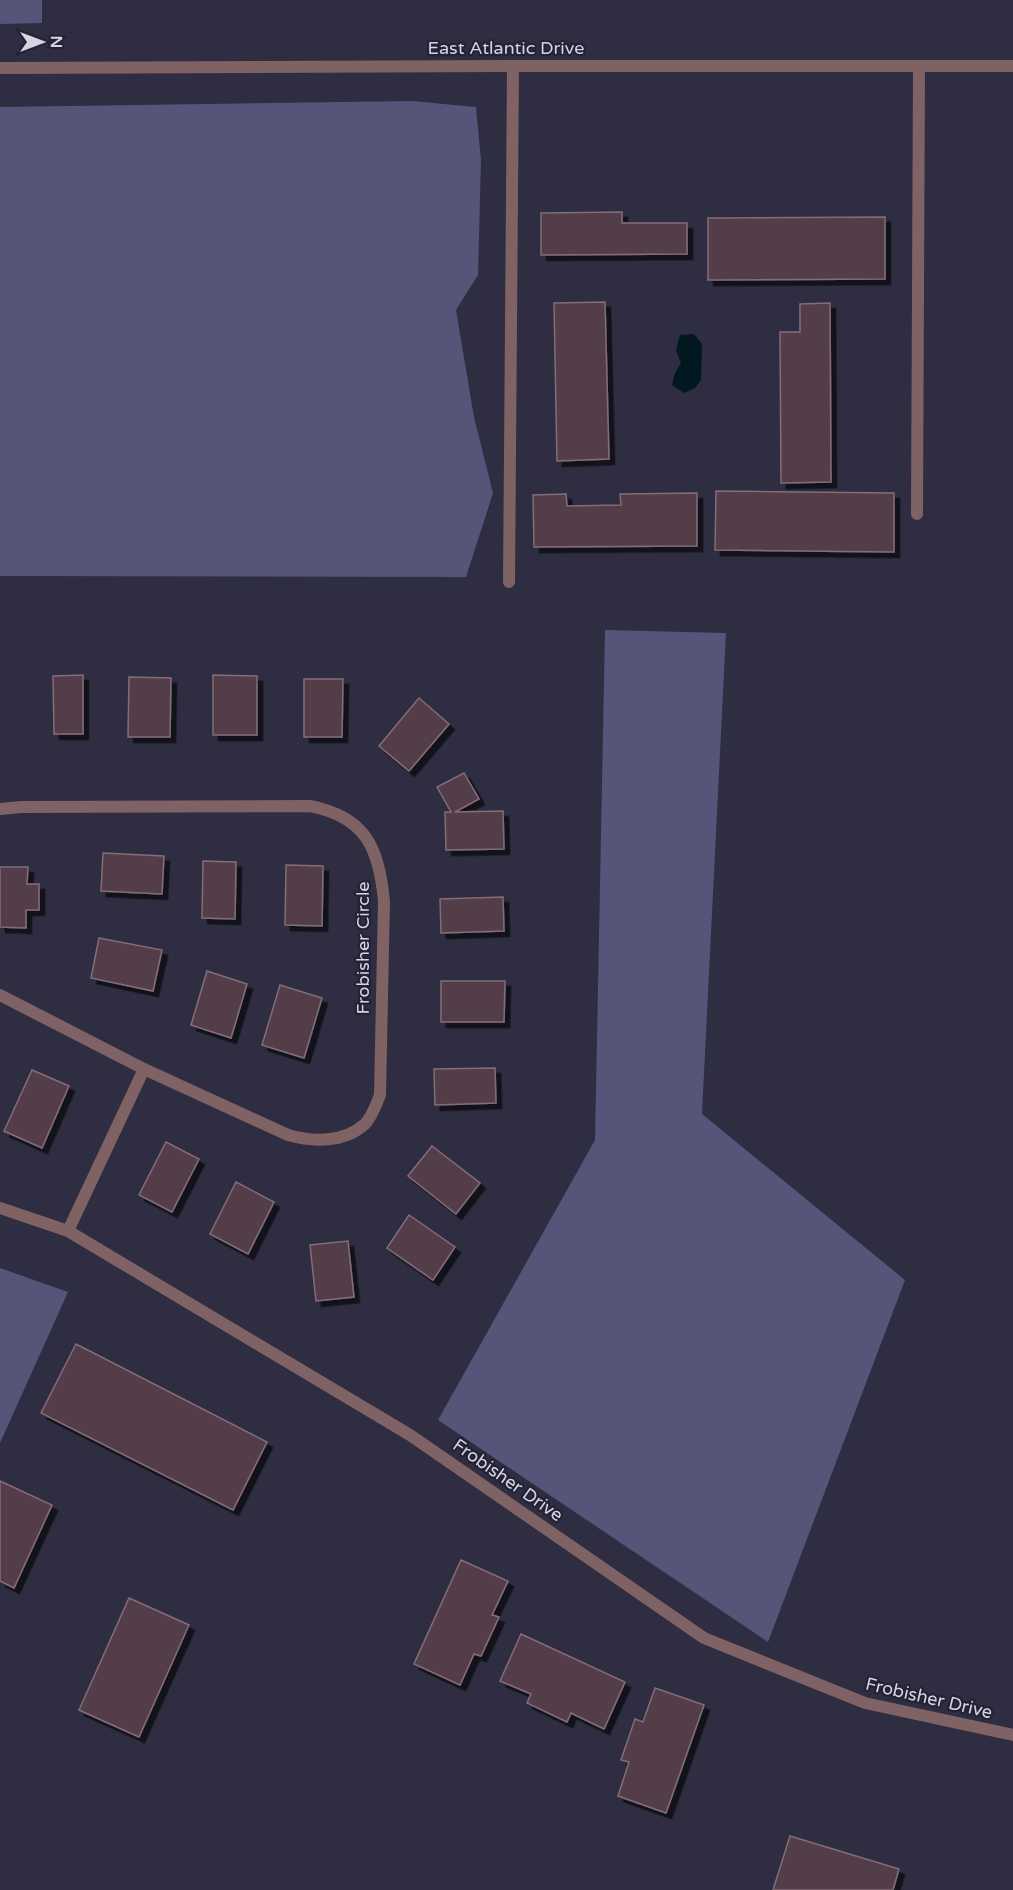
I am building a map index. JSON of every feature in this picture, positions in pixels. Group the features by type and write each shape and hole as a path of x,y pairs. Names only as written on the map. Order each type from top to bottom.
{"street":[{"path":"509,582 513,66"},
{"path":"917,514 919,66"},
{"name":"East Atlantic Drive","path":"0,68 1013,66"},
{"name":"Frobisher Circle","path":"0,809 310,806 331,810 345,818 359,829 372,846 381,870 384,901 380,1095 366,1123 357,1130 339,1137 307,1140 288,1135 144,1069 0,995"},
{"path":"68,1231 144,1069"},
{"name":"Frobisher Drive","path":"0,1208 68,1231 410,1435 704,1638 865,1704 1013,1735"}],"shaded area":[{"path":"0,0 42,0 42,23 0,24"},
{"path":"412,101 476,107 481,160 478,275 456,310 474,417 493,493 466,577 0,576 0,107"},
{"path":"694,334 702,344 701,380 695,388 684,393 672,385 681,363 676,350 680,335"},
{"path":"605,630 726,633 702,1114 905,1280 768,1642 438,1420 595,1140"},
{"path":"0,1268 68,1292 0,1443"}],"building":[{"path":"622,212 622,223 687,223 687,254 541,255 541,213"},
{"path":"885,217 885,279 708,280 708,218"},
{"path":"605,302 609,459 557,461 554,303"},
{"path":"830,303 831,482 781,483 780,332 800,332 800,304"},
{"path":"716,491 894,493 894,552 715,550"},
{"path":"697,493 697,546 534,547 533,495 566,494 567,506 621,505 620,494"},
{"path":"83,675 83,734 54,734 53,676"},
{"path":"213,675 257,676 257,735 213,735"},
{"path":"129,677 171,678 170,737 128,737"},
{"path":"304,679 343,679 342,737 304,737"},
{"path":"419,698 449,724 409,771 379,746"},
{"path":"464,773 479,799 455,812 503,811 504,849 446,850 445,812 451,812 437,787"},
{"path":"103,853 164,856 162,894 101,891"},
{"path":"203,861 236,862 235,919 202,918"},
{"path":"286,865 323,866 322,926 285,925"},
{"path":"0,867 28,867 27,884 39,884 39,910 26,910 26,928 0,927"},
{"path":"503,897 504,931 441,933 440,899"},
{"path":"99,938 162,950 153,991 91,978"},
{"path":"207,971 247,984 231,1038 191,1025"},
{"path":"441,981 505,981 504,1022 441,1022"},
{"path":"280,985 322,998 304,1058 262,1045"},
{"path":"495,1068 496,1103 435,1105 434,1069"},
{"path":"32,1070 69,1086 42,1148 4,1131"},
{"path":"166,1142 199,1159 172,1212 139,1195"},
{"path":"432,1146 480,1183 456,1214 408,1176"},
{"path":"236,1182 274,1202 248,1254 210,1234"},
{"path":"409,1215 455,1247 433,1280 387,1248"},
{"path":"348,1241 354,1297 316,1301 310,1245"},
{"path":"76,1344 267,1442 233,1510 41,1413"},
{"path":"0,1481 52,1505 14,1588 0,1581"},
{"path":"461,1560 508,1581 492,1615 499,1617 481,1656 474,1654 460,1685 414,1664"},
{"path":"129,1598 189,1625 139,1737 79,1710"},
{"path":"521,1634 625,1682 604,1729 571,1713 567,1722 527,1703 531,1694 500,1681"},
{"path":"655,1688 704,1705 666,1813 618,1796 629,1762 621,1760 635,1719 643,1722"},
{"path":"790,1836 899,1869 893,1890 773,1890"}]}
